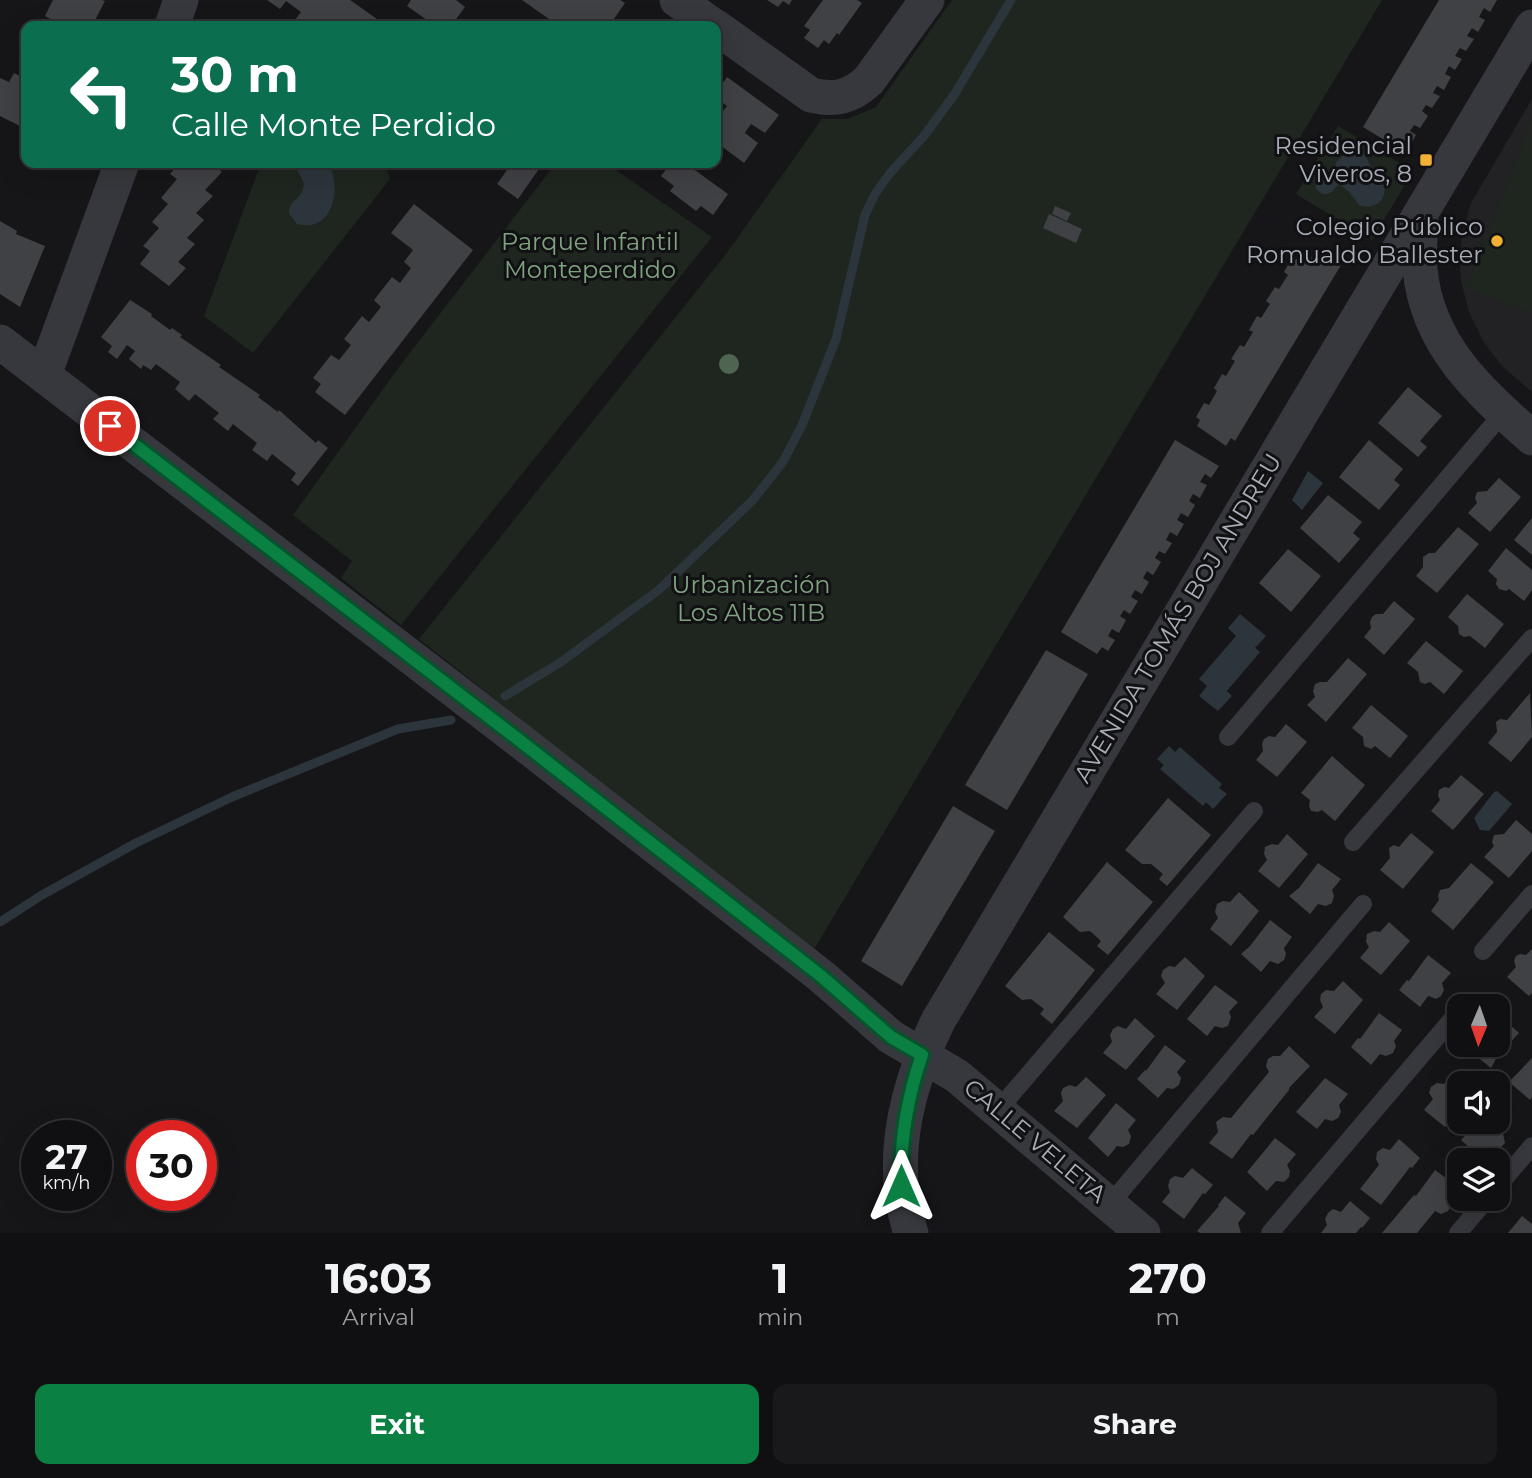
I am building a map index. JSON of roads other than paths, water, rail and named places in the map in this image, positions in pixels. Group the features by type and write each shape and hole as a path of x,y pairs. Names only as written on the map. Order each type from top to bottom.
{"street":[{"path":"174,21 181,0"},
{"path":"677,0 707,21"},
{"path":"721,31 811,95 827,99 843,97 869,80 927,0"},
{"name":"AVENIDA TOMÁS BOJ ANDREU","path":"911,1233 901,1186 901,1152 911,1088 922,1055 956,989 1532,27"},
{"path":"44,375 120,168"},
{"path":"1421,212 1419,268 1429,309 1445,345 1460,369 1532,438"},
{"path":"1362,312 1385,299 1409,298 1429,309"},
{"name":"CALLE VELETA","path":"0,342 450,686 821,976 891,1037 957,1076 1143,1233"}],"lane":[{"path":"1228,737 1503,413"},
{"path":"1353,842 1532,638"},
{"path":"998,1110 1254,811"},
{"path":"1483,951 1532,894"},
{"path":"1110,1205 1363,904"},
{"path":"1270,1233 1447,1025"},
{"path":"1510,1172 1532,1146"},
{"path":"1458,1233 1477,1211"}],"waterway":[{"path":"505,696 561,662 660,589 752,501 783,462 802,425 836,339 865,215 875,194 924,136 954,95 1011,0"},
{"path":"0,922 42,895 136,843 232,797 398,729 451,720"}],"place":[{"name":"Residencial Viveros, 8","path":"1426,160"},
{"name":"Colegio Público Romualdo Ballester","path":"1497,241"}],"park label":[{"name":"Parque Infantil Monteperdido","path":"590,256"},
{"name":"Urbanización Los Altos 11B","path":"751,599"}]}
